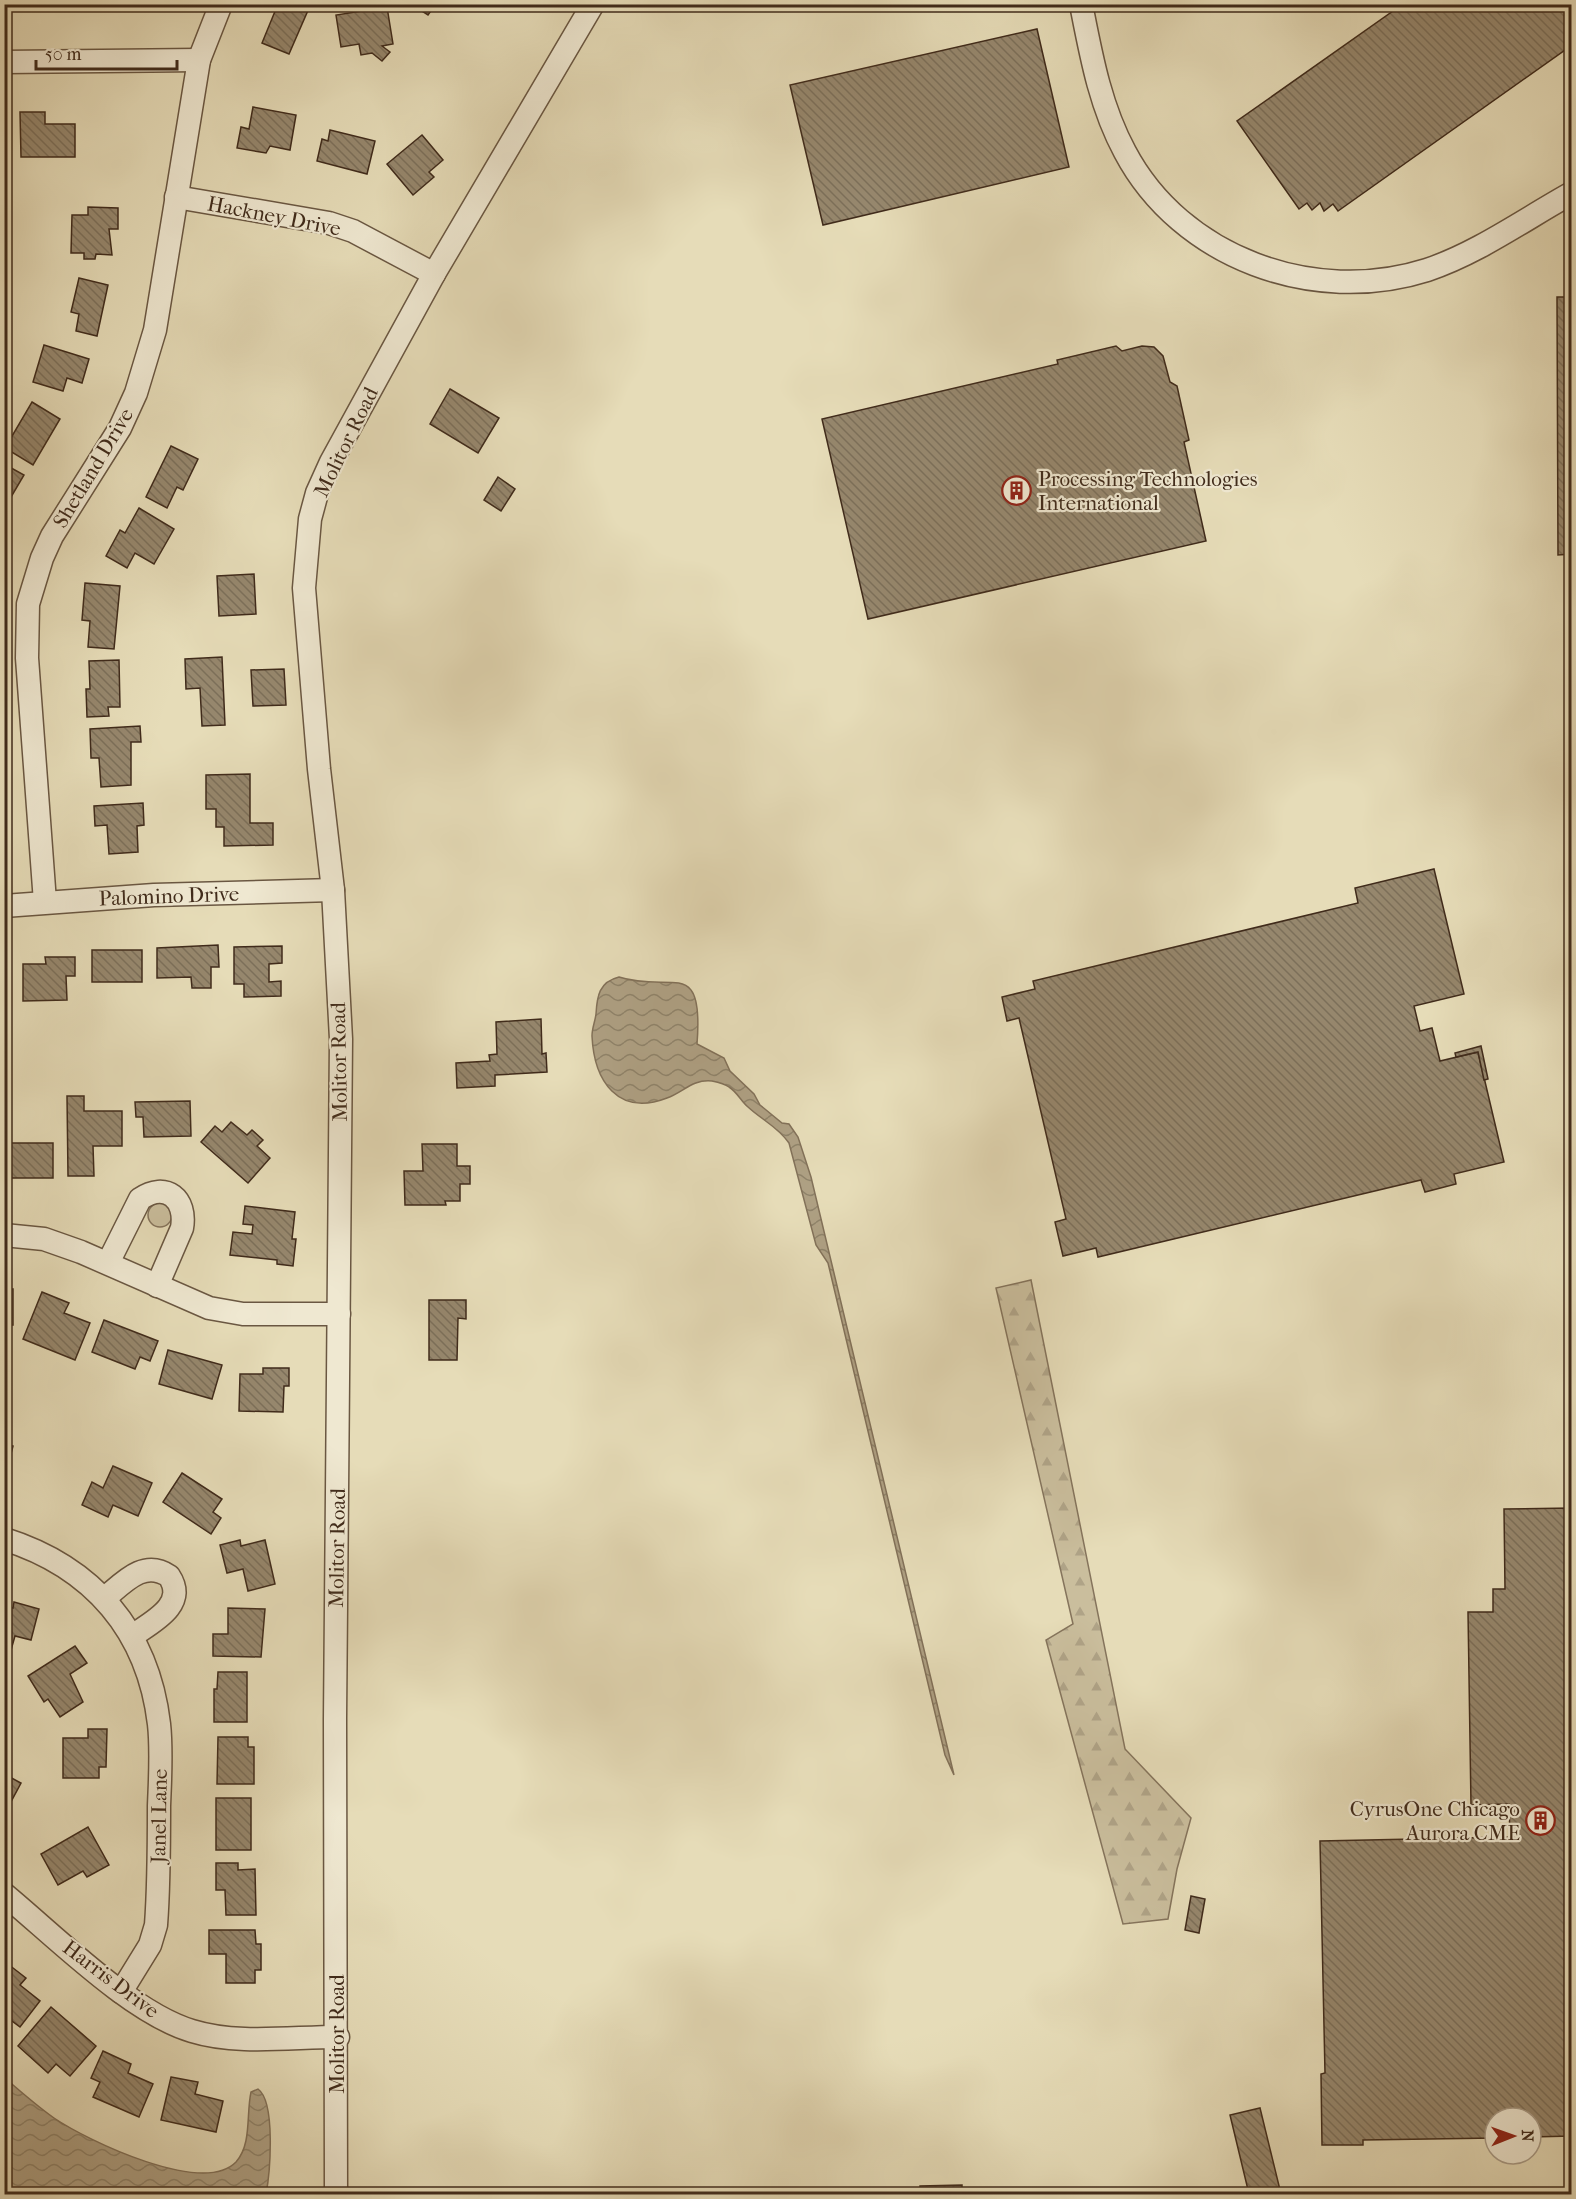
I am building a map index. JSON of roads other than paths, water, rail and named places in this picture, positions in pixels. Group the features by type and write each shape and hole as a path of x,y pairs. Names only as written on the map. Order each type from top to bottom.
{"street":[{"name":"Shetland Drive","path":"45,902 27,658 28,604 42,558 52,536 120,428 136,393 155,330 199,60 221,4"},
{"name":"Molitor Road","path":"336,2194 338,2037 335,1710 341,1039 333,890 304,588 310,519 317,493 331,462 434,274 593,4"},
{"path":"1081,4 1104,106 1135,169 1166,209 1213,244 1253,264 1280,273 1331,283 1404,276 1459,256 1572,193"},
{"path":"4,62 199,60"},
{"name":"Hackney Drive","path":"176,197 329,223 353,231 434,274"},
{"name":"Palomino Drive","path":"4,906 154,895 333,890"},
{"path":"108,1263 140,1199 160,1191 169,1194 182,1208 184,1218 182,1228 157,1286"},
{"path":"4,1235 44,1239 108,1263 209,1308 228,1312 339,1314"},
{"name":"Janel Lane","path":"4,1539 60,1564 86,1581 105,1598 132,1636 151,1685 159,1724 156,1925 150,1945 121,1992"},
{"path":"105,1598 140,1571 152,1568 170,1576 175,1591 170,1608 132,1636"},
{"name":"Harris Drive","path":"4,1894 121,1992 153,2013 193,2031 240,2038 338,2037"}],"water":[{"path":"619,977 638,981 669,982 689,988 695,998 698,1016 697,1044 724,1058 730,1071 754,1094 760,1105 782,1123 789,1124 798,1137 811,1177 954,1775 945,1755 828,1263 816,1245 789,1143 775,1128 748,1107 732,1089 719,1083 699,1082 667,1098 650,1103 635,1103 622,1099 612,1091 598,1067 592,1033 600,991 607,982"},
{"path":"5,2078 54,2118 92,2139 145,2161 198,2173 220,2171 236,2162 241,2155 246,2138 251,2092 258,2089 264,2096 269,2122 270,2155 266,2194 5,2194"}],"place":[{"name":"Processing Technologies International","path":"1017,491"},
{"name":"CyrusOne Chicago Aurora CME","path":"1541,1821"}]}
